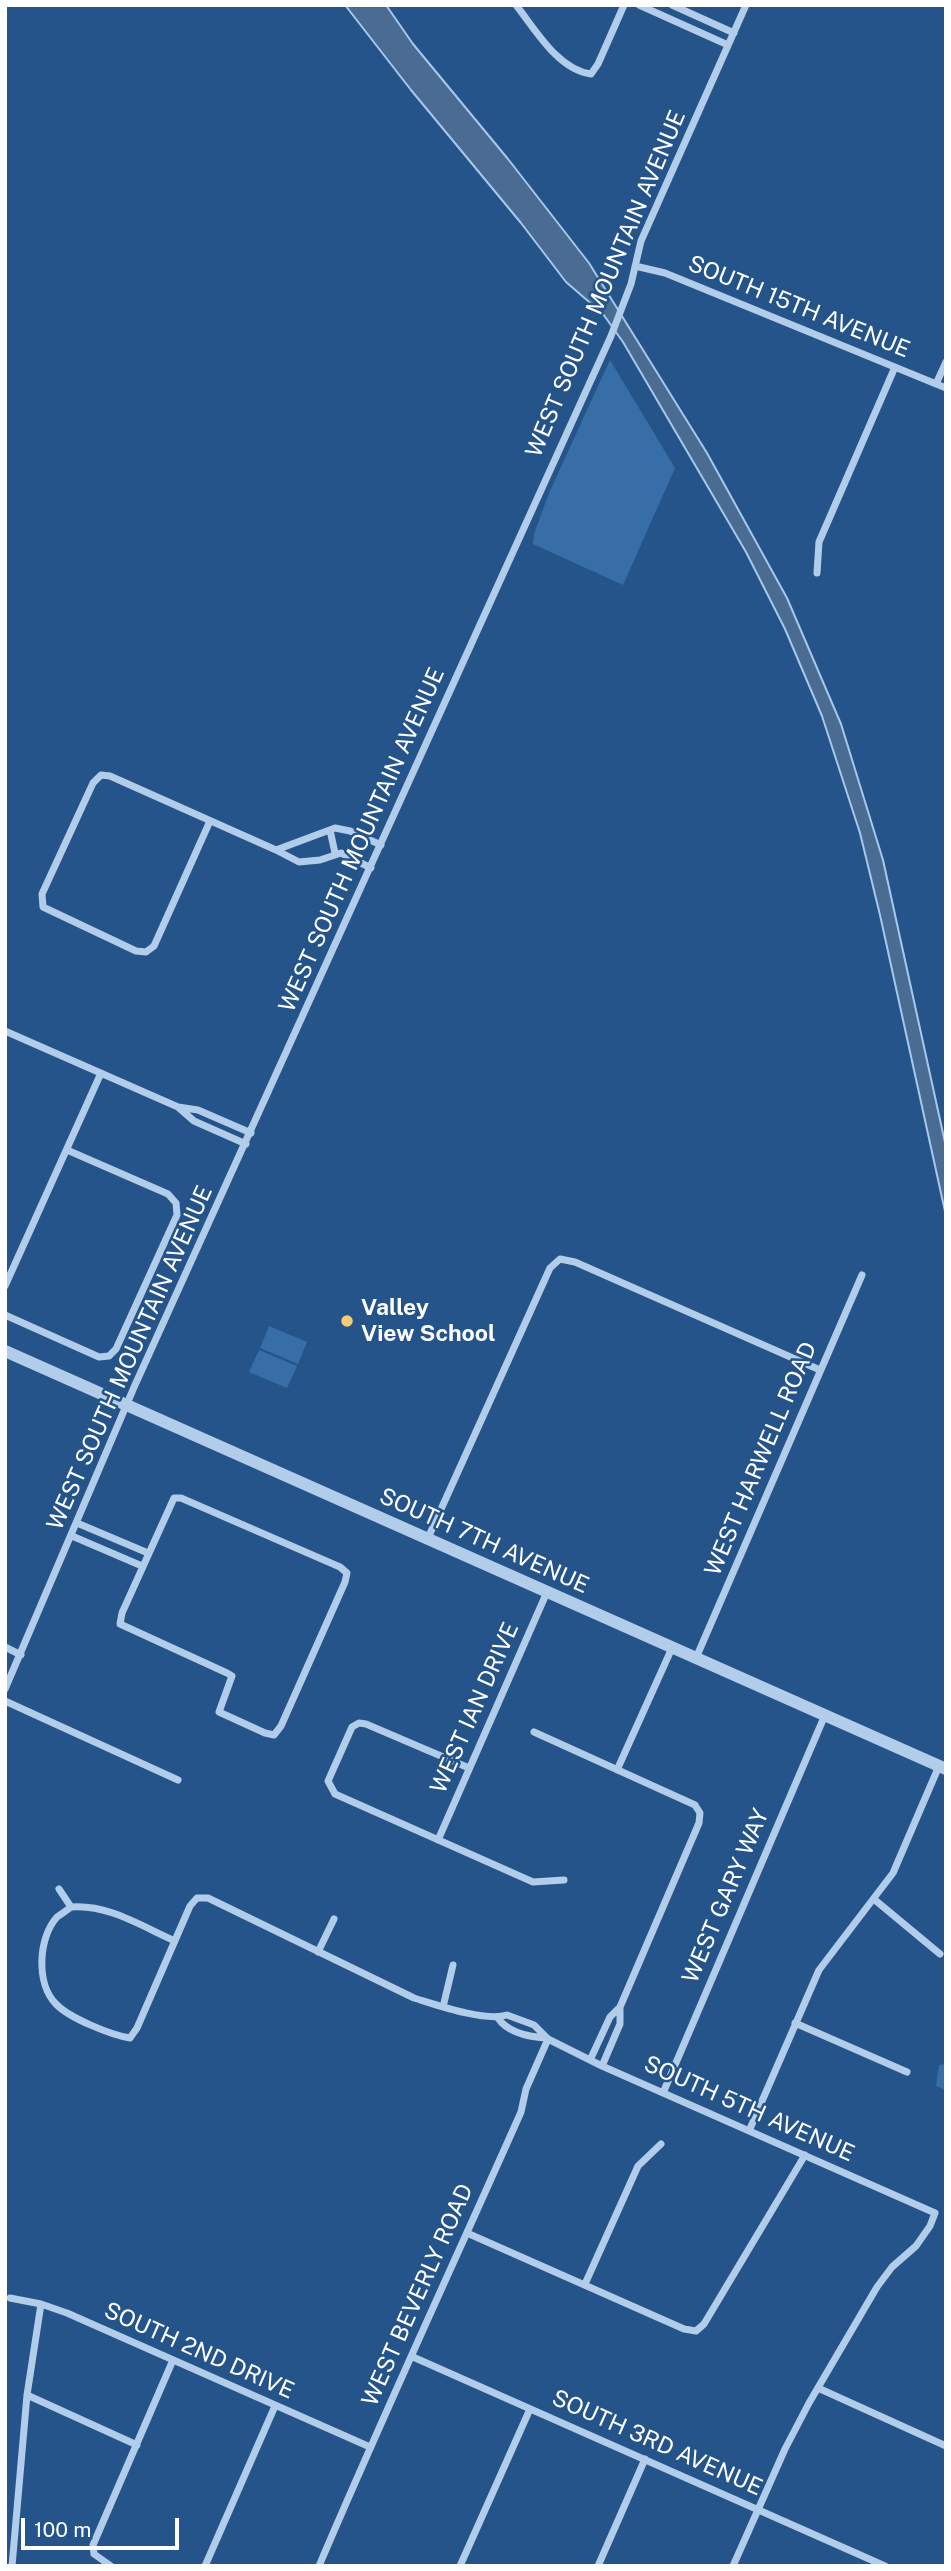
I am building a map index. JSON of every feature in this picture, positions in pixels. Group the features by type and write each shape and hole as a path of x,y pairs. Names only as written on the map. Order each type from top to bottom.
{"street":[{"path":"516,5 562,60 580,73 591,74 624,5"},
{"path":"639,5 728,45"},
{"path":"672,5 734,33"},
{"name":"WEST SOUTH MOUNTAIN AVENUE","path":"5,1689 127,1404 621,312 640,241 746,5"},
{"path":"685,26 690,13"},
{"name":"SOUTH 15TH AVENUE","path":"635,266 665,273 946,388"},
{"path":"936,384 946,362"},
{"path":"817,573 818,542 895,367"},
{"path":"210,821 154,946 146,952 136,951 47,911 42,903 42,894 93,783 101,775 110,776 276,850 299,862 320,860 335,853 349,856 371,868"},
{"path":"276,850 331,830 342,829 381,845"},
{"path":"331,830 335,853"},
{"path":"5,1031 178,1107 209,1115 251,1133"},
{"path":"5,1286 101,1073"},
{"path":"178,1107 194,1121 246,1144"},
{"path":"204,1126 209,1115"},
{"path":"5,1315 99,1357 108,1356 117,1349 177,1215 176,1203 168,1194 67,1150"},
{"path":"428,1538 550,1268 560,1259 575,1262 820,1370"},
{"name":"WEST HARWELL ROAD","path":"696,1658 862,1275"},
{"name":"SOUTH 7TH AVENUE","path":"5,1351 942,1767"},
{"path":"174,1498 181,1498 347,1573 281,1726 274,1735 219,1712 232,1676 120,1624 122,1613 148,1553 174,1498"},
{"path":"77,1523 148,1553"},
{"path":"72,1536 142,1566"},
{"path":"115,1554 120,1541"},
{"name":"WEST IAN DRIVE","path":"438,1840 547,1592"},
{"path":"5,1647 21,1654"},
{"path":"617,1770 672,1648"},
{"path":"5,1702 178,1780"},
{"name":"WEST GARY WAY","path":"663,2093 825,1715"},
{"path":"469,1768 359,1723 352,1727 328,1781 335,1794 533,1882 564,1881"},
{"path":"534,1732 695,1805 701,1813 620,2007 610,2017 591,2058"},
{"path":"749,2131 795,2023 826,1960 875,1900 893,1873 942,1767"},
{"path":"59,1889 71,1907"},
{"name":"SOUTH 5TH AVENUE","path":"175,1941 190,1906 197,1898 208,1898 414,1998 498,2018 507,2015 534,2025 548,2039"},
{"path":"875,1900 940,1954"},
{"path":"84,1906 110,1911 175,1941 137,2028 130,2038 119,2036 63,2010 47,1993 41,1962 44,1945 56,1918 71,1907 84,1906"},
{"path":"318,1952 334,1919"},
{"path":"443,2007 453,1965"},
{"path":"602,2066 620,2024 620,2007"},
{"name":"SOUTH 5TH AVENUE","path":"498,2018 503,2025 529,2037 548,2039 591,2058 602,2066 935,2213 930,2226 916,2246 892,2267 877,2287 818,2388"},
{"path":"514,2030 519,2019"},
{"path":"795,2023 907,2072"},
{"path":"603,2032 615,2037"},
{"name":"WEST BEVERLY ROAD","path":"319,2566 521,2112 526,2089 548,2039"},
{"path":"585,2284 638,2166 661,2144"},
{"path":"467,2233 684,2329 696,2331 704,2324 804,2155"},
{"name":"SOUTH 2ND DRIVE","path":"10,2298 67,2313 370,2447"},
{"path":"12,2566 27,2395 41,2304"},
{"name":"SOUTH 3RD AVENUE","path":"413,2357 885,2566"},
{"path":"111,2566 94,2554 93,2545 173,2360"},
{"path":"733,2566 785,2449 818,2388 946,2446"},
{"path":"27,2395 137,2445"},
{"path":"205,2566 275,2406"},
{"path":"460,2566 530,2409"},
{"path":"598,2566 645,2459"}],"shaded area":[{"path":"345,5 386,5 413,44 589,263 707,453 787,598 841,724 883,860 946,1147 946,1216 860,833 822,716 785,629 746,552 623,342 603,314 566,282"},
{"path":"610,360 675,468 623,585 533,544 549,493"},
{"path":"269,1326 307,1342 298,1364 260,1348"},
{"path":"259,1350 297,1366 287,1388 249,1372"},
{"path":"946,2064 946,2090 936,2086 939,2065"}],"place":[{"name":"Valley View School","path":"347,1321"}]}
